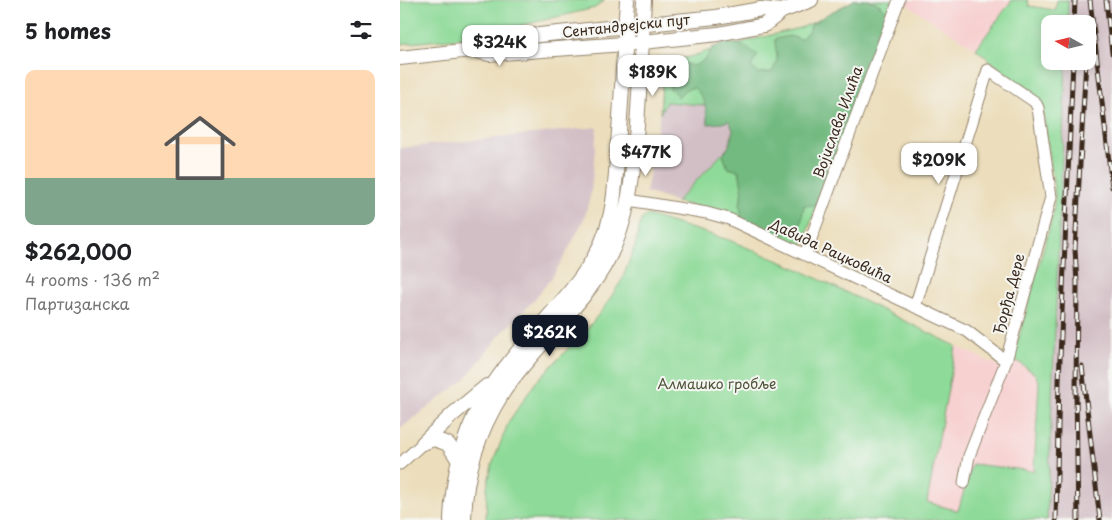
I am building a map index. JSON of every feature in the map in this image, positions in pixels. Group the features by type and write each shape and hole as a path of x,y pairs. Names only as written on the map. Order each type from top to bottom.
{"main road":[{"path":"451,520 458,459 475,414 496,380 574,288 590,264 609,222 616,188 627,0"},
{"path":"464,520 464,506 470,469 481,435 497,403 520,370 592,285 607,261 620,233 629,200 635,150 644,0"},
{"name":"Сентандрејски пут","path":"471,50 489,54 624,44 718,34 764,25 782,11 811,0"},
{"name":"Сентандрејски пут","path":"400,58 471,50 488,42 716,17 761,9 782,11"},
{"path":"424,443 452,415 496,380"},
{"path":"424,443 434,439 448,444 458,459"}],"street":[{"name":"Војислава Илића","path":"805,255 899,0"},
{"name":"Ђорђа Дере","path":"915,307 988,70 1035,102 1038,108 1051,197 1006,361 969,456 964,484"},
{"name":"Давида Рацковића","path":"629,200 707,213 729,219 967,331 1006,361"},
{"path":"400,464 424,443"}],"shaded area":[{"path":"900,0 1012,0 976,49"},
{"path":"1068,0 1112,0 1112,520 1047,520 1066,70 1096,70 1096,15 1068,15"},
{"path":"666,102 702,105 746,129 676,202 646,192 660,114"},
{"path":"597,127 591,193 584,219 552,277 534,300 500,335 465,379 400,429 400,148"},
{"path":"956,346 999,366 1013,358 1035,374 1039,381 1034,471 973,464 958,511 926,502"}],"green space":[{"path":"414,0 605,0 595,8 472,37 400,44 400,2"},
{"path":"854,0 893,0 802,246 732,214 676,202 746,129 702,105 666,102 660,114 663,67 671,62 704,52 803,27 839,10"},
{"path":"854,0 877,3 888,13 817,206 804,205 801,224 788,233 777,235 742,220 740,206 742,187 739,171 728,168 723,155 729,146 733,130 729,121 708,124 703,100 694,88 686,89 678,97 670,89 669,68 673,68 674,61 694,66 706,59 712,48 726,42 745,46 758,55 751,66 758,73 772,72 777,59 775,39 789,36 801,39 810,29 812,23"},
{"name":"Алмашко гробље","path":"1012,0 1028,0 1029,6 1055,10 1057,0 1068,0 1068,15 1041,15 1041,70 1066,70 1047,520 486,520 487,487 492,465 509,421 536,382 587,329 603,309 622,280 636,243 641,220 647,215 729,240 796,268 956,346 927,502 958,511 972,464 1034,471 1039,382 1035,374 1013,358 1053,214 1055,196 1042,103 976,49"}],"railway":[{"path":"1074,15 1075,0"},
{"path":"1090,0 1112,187"},
{"path":"1106,0 1112,53"},
{"path":"1056,520 1059,381 1073,70"},
{"path":"1078,520 1077,283 1075,249 1085,70"},
{"path":"1082,366 1100,520"}]}
